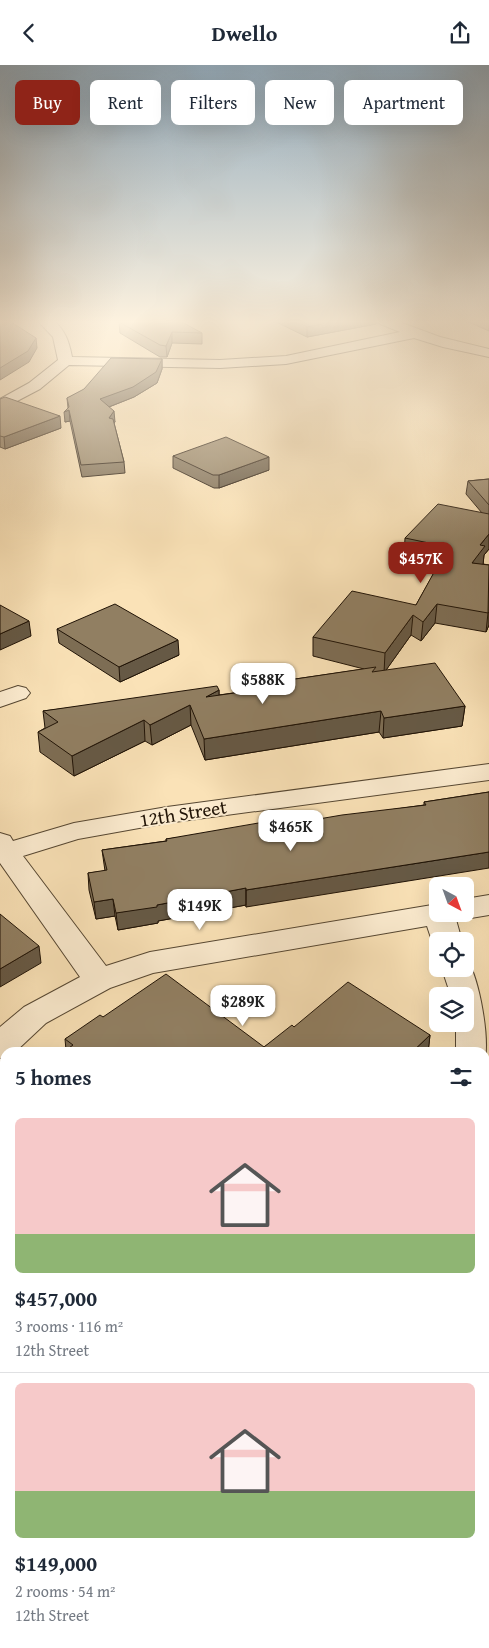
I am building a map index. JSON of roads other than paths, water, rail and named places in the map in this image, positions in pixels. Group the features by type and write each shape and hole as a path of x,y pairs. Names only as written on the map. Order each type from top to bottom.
{"street":[{"path":"0,405 24,394"},
{"name":"12th Street","path":"2,849 74,831 167,815 489,772"},
{"path":"2,849 99,980"},
{"path":"474,908 489,905"},
{"path":"0,1046 35,1015 99,980 150,963 429,916"},
{"path":"460,977 472,1013 472,1047"}]}
